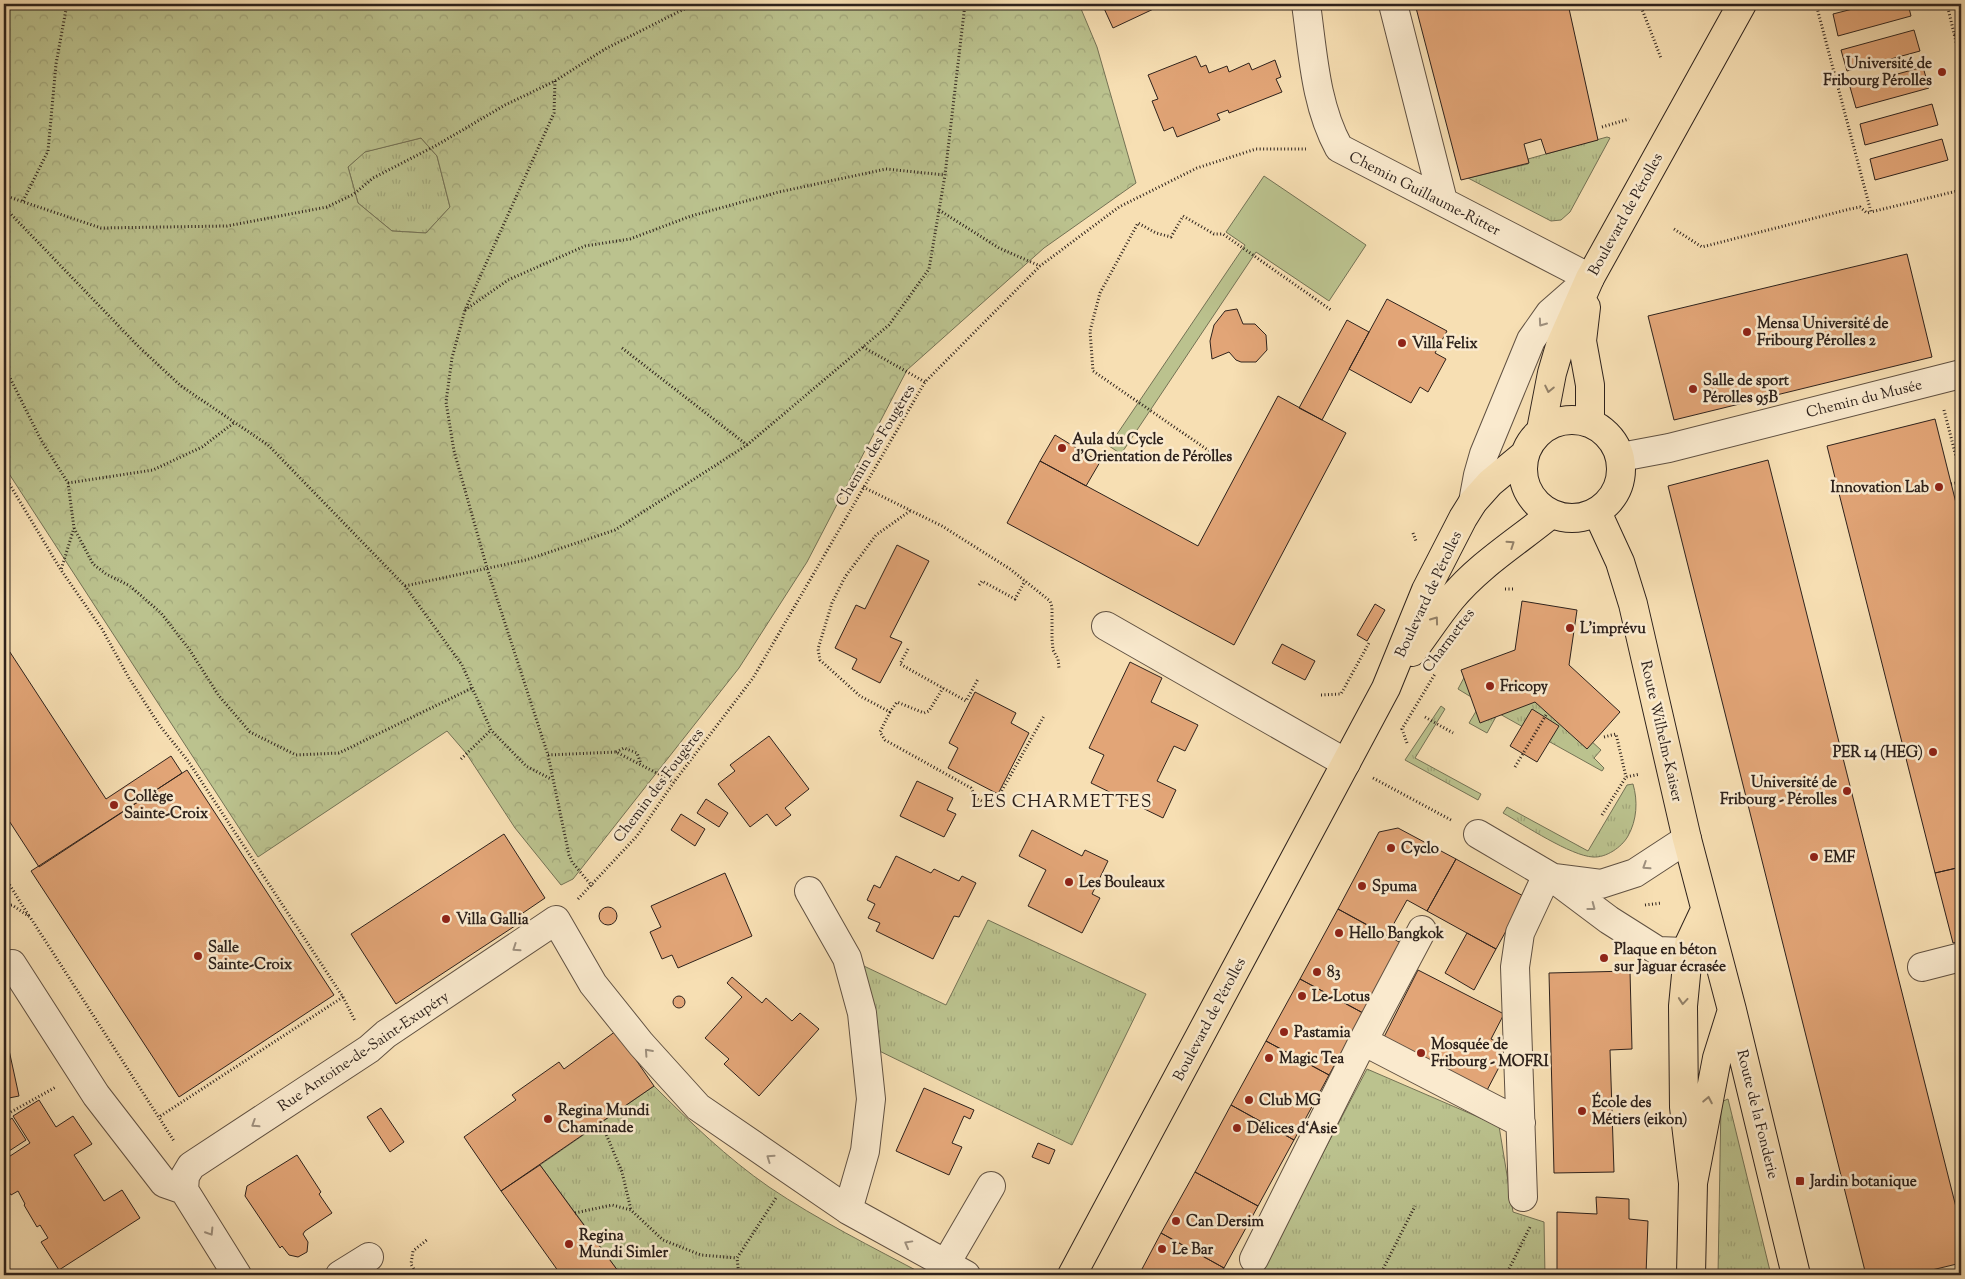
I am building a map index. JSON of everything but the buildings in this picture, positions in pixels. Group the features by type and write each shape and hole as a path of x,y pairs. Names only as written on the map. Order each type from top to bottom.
{"main road":[{"name":"Boulevard de Pérolles","path":"1590,278 1742,4"},
{"path":"1590,278 1582,341 1590,384 1590,423"},
{"path":"1541,430 1552,373 1560,346 1590,278"},
{"path":"1541,430 1560,421 1581,420 1590,423 1601,428 1610,436 1621,457 1620,483 1613,498 1597,512 1583,518 1572,519 1551,514"},
{"name":"Boulevard de Pérolles","path":"1386,688 1451,599 1504,549 1528,533 1551,514 1538,504 1527,490 1524,478 1525,454 1531,440 1541,430"},
{"name":"Boulevard de Pérolles","path":"1072,1275 1386,688 1426,590 1462,518 1490,482 1525,454"},
{"name":"Route Wilhelm-Kaiser","path":"1597,512 1620,562 1633,604 1687,839 1717,953"},
{"path":"1691,1275 1693,1183 1684,1107 1683,1006 1689,944 1705,910"},
{"name":"Route de la Fonderie","path":"1717,953 1796,1275"},
{"path":"1693,1183 1716,1058 1732,1010"}],"street":[{"name":"Chemin Guillaume-Ritter","path":"1306,4 1320,101 1329,130 1339,148 1590,278"},
{"path":"1393,4 1443,201"},
{"name":"Boulevard de Pérolles","path":"1473,502 1484,454 1531,340 1550,313 1590,278"},
{"name":"Chemin du Musée","path":"1621,457 1669,448 1961,374"},
{"path":"1106,626 1346,763"},
{"path":"1478,834 1550,877 1609,920 1658,952 1717,953"},
{"path":"1550,877 1601,884 1635,873 1687,839"},
{"path":"1522,1197 1515,967 1520,933 1550,877"},
{"path":"809,890 847,958 862,1013 871,1099 865,1151 848,1210"},
{"path":"556,920 593,984 641,1044 698,1107 848,1210 956,1270 991,1186"},
{"name":"Rue Antoine-de-Saint-Exupéry","path":"187,1178 369,1049 386,1034 556,920"},
{"path":"1254,1259 1363,1041 1422,930"},
{"path":"1922,967 1961,957"},
{"path":"12,964 101,1101 164,1183 187,1178 237,1275"},
{"path":"1363,1041 1521,1123"},
{"path":"340,1275 369,1257"}],"path":[{"path":"23,201 48,151 56,64 67,4"},
{"path":"4,198 9,197 23,201 101,228 227,226 327,206 354,194 373,178 437,145 505,105 555,82 605,49 694,4"},
{"path":"406,586 526,560 615,530 748,446 889,325 929,269 945,174 965,4"},
{"path":"1640,4 1661,58"},
{"path":"1816,4 1871,212"},
{"path":"1947,4 1961,63"},
{"path":"1954,35 1961,33"},
{"path":"555,82 554,113 465,310 452,358 446,402 454,451 487,568 548,755 569,855 572,862 592,886"},
{"path":"1602,126 1629,119"},
{"name":"Chemin des Fougères","path":"556,920 592,886 637,836 674,782 753,678 925,382 1040,266 1120,207 1197,168 1256,149 1308,149 1333,152 1339,148"},
{"path":"465,310 508,280 585,246 630,239 691,216 779,192 886,169 945,174"},
{"path":"1674,229 1702,247 1860,206 1867,213 1961,190"},
{"path":"4,207 147,355 181,386 268,445 406,586 462,665 491,730 526,766 552,780"},
{"path":"939,210 999,248 1040,266"},
{"path":"1215,455 1093,371 1090,331 1100,294 1138,223 1156,233 1171,237 1183,216 1214,234 1223,234 1331,310"},
{"path":"622,348 748,446"},
{"path":"863,348 925,382"},
{"path":"4,366 41,440 68,483 74,528 94,564 106,574 130,586 162,613 190,649 219,696 250,732 296,755 339,752 472,688"},
{"path":"1942,402 1961,476"},
{"path":"68,483 153,470 202,447 235,422"},
{"path":"4,475 61,570 102,629 129,678 160,726 188,761 342,997 159,1117"},
{"path":"1952,484 1961,482"},
{"path":"863,488 942,526 1010,569 1050,601 1052,607 1052,644 1059,668"},
{"path":"890,712 860,696 820,660 818,648 832,603 845,577 876,535 910,511"},
{"path":"61,570 74,528"},
{"path":"979,586 982,581 1014,599 1025,581"},
{"path":"1502,589 1513,590"},
{"path":"908,649 900,664 966,701 978,679"},
{"name":"Charmettes","path":"1407,744 1402,729 1436,673"},
{"path":"943,688 929,711 924,713 897,702 880,732 885,740 971,788 977,799 988,804 996,801 1044,716"},
{"path":"1515,767 1546,715"},
{"path":"1424,717 1453,733"},
{"path":"460,759 491,730"},
{"path":"1602,815 1626,777 1616,734 1604,737"},
{"path":"548,755 616,752 624,748 637,753 641,764"},
{"path":"616,752 674,782"},
{"path":"1626,777 1640,774"},
{"path":"1383,784 1478,834"},
{"path":"4,876 159,1117 187,1178"},
{"path":"4,906 12,905 30,918"},
{"path":"4,1120 10,1112 58,1086"},
{"path":"601,1122 622,1172 631,1210"},
{"path":"739,1275 737,1258 793,1173"},
{"path":"1506,1275 1531,1225 1530,1214 1522,1197"},
{"path":"575,1213 612,1205 631,1210 663,1240 701,1255 737,1258"},
{"path":"1380,1275 1415,1206"},
{"path":"417,1275 412,1264 412,1250 428,1239"}],"green space":[{"path":"4,4 1079,4 1097,47 1136,183 1044,248 907,370 807,562 739,668 573,879 561,885 515,828 466,753 447,731 258,857 4,466","holes":["421,138 437,156 450,207 426,233 392,231 358,203 348,167 365,152"]},
{"path":"1607,137 1610,138 1570,212 1561,220 1551,221 1468,178 1528,164 1528,159"},
{"path":"421,138 437,156 450,207 426,233 392,231 358,203 348,167 364,152"},
{"path":"1264,176 1366,245 1329,301 1256,252 1121,454 1109,446 1245,245 1226,232"},
{"path":"1467,672 1542,696 1601,750 1594,758 1604,768 1602,771 1498,713 1487,733 1469,723 1481,703 1458,689"},
{"path":"1441,706 1445,709 1415,758 1481,794 1478,800 1405,760"},
{"path":"1633,784 1636,810 1631,830 1618,848 1603,856 1593,857 1584,855 1560,846 1503,813 1507,807 1588,851 1627,785"},
{"path":"988,920 1146,994 1072,1145 865,1044 847,958 946,1005"},
{"path":"1367,1069 1499,1126 1513,1212 1544,1222 1545,1275 1259,1275"},
{"path":"654,1086 695,1126 753,1176 826,1222 925,1275 621,1275 540,1165"},
{"path":"1728,1099 1771,1275 1718,1275 1721,1102"}],"place":[{"name":"Université de Fribourg Pérolles","path":"1942,72"},
{"name":"Mensa Université de Fribourg Pérolles 2","path":"1747,332"},
{"name":"Villa Felix","path":"1402,343"},
{"name":"Salle de sport Pérolles 95B","path":"1693,389"},
{"name":"Aula du Cycle d'Orientation de Pérolles","path":"1062,448"},
{"name":"Innovation Lab","path":"1939,487"},
{"name":"L'imprévu","path":"1570,628"},
{"name":"Fricopy","path":"1490,686"},
{"name":"PER 14 (HEG)","path":"1933,752"},
{"name":"Université de Fribourg - Pérolles","path":"1847,791"},
{"name":"Collège Sainte-Croix","path":"114,805"},
{"name":"Cyclo","path":"1391,848"},
{"name":"EMF","path":"1814,857"},
{"name":"Les Bouleaux","path":"1069,882"},
{"name":"Spuma","path":"1362,886"},
{"name":"Villa Gallia","path":"446,919"},
{"name":"Hello Bangkok","path":"1339,933"},
{"name":"Salle Sainte-Croix","path":"198,956"},
{"name":"Plaque en béton sur Jaguar écrasée","path":"1604,958"},
{"name":"83","path":"1317,972"},
{"name":"Le-Lotus","path":"1302,996"},
{"name":"Pastamia","path":"1284,1032"},
{"name":"Mosquée de Fribourg - MOFRI","path":"1421,1053"},
{"name":"Magic Tea","path":"1269,1058"},
{"name":"Club MG","path":"1249,1100"},
{"name":"École des Métiers (eikon)","path":"1582,1111"},
{"name":"Regina Mundi Chaminade","path":"548,1119"},
{"name":"Délices d‘Asie","path":"1237,1128"},
{"name":"Jardin botanique","path":"1800,1181"},
{"name":"Can Dersim","path":"1176,1221"},
{"name":"Regina Mundi Simler","path":"569,1244"},
{"name":"Le Bar","path":"1162,1249"}],"district":[{"name":"LES CHARMETTES","path":"1062,801"}]}
